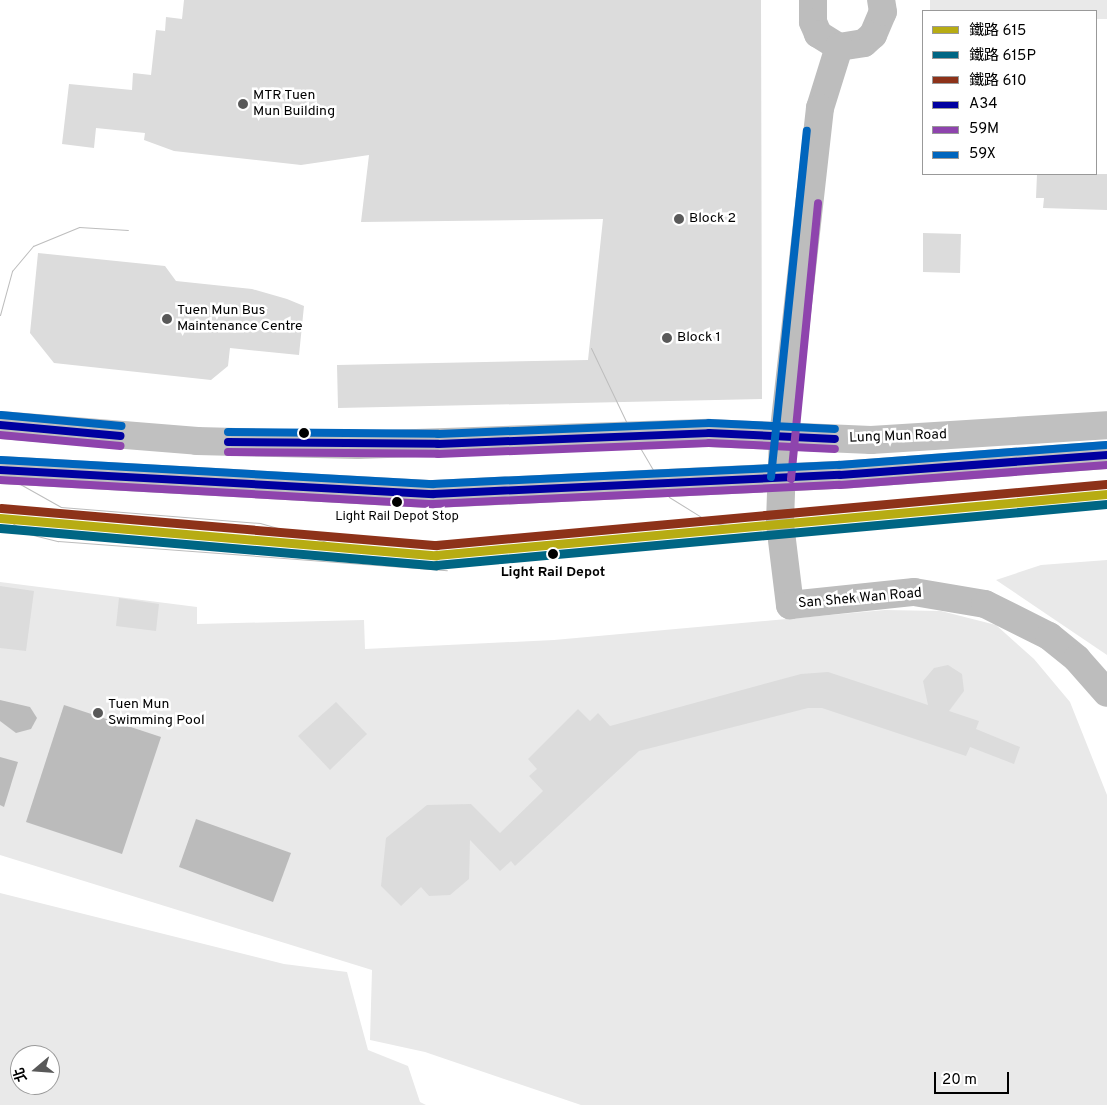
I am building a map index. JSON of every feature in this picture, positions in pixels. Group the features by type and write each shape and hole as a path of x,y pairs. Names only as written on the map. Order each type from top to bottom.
{"main road":[{"name":"Lung Mun Road","path":"0,425 294,444 438,444 632,434 784,436 871,440 1107,425"},
{"path":"0,470 415,494 781,478 1107,455"}],"street":[{"path":"813,0 812,22 818,34 839,47 864,43 873,35 881,18 881,0"},
{"path":"781,478 820,108 839,47"},
{"name":"San Shek Wan Road","path":"781,478 780,524 790,605 914,592 985,604 1049,636 1077,659 1107,693"}],"shaded area":[{"path":"930,0 1107,0 1107,19 1097,19 1097,10 930,10"},
{"path":"1107,560 1107,655 996,580 1041,565"},
{"path":"0,582 197,607 197,624 364,620 365,649 554,640 885,610 941,611 996,625 1034,659 1070,702 1107,795 1107,1105 581,1105 425,1052 370,1040 372,970 0,855"},
{"path":"0,700 30,707 37,718 31,729 16,733 0,721"},
{"path":"64,705 161,737 122,854 26,822"},
{"path":"0,757 18,762 4,807 0,805"},
{"path":"196,819 291,853 273,902 179,867"},
{"path":"0,893 284,964 347,972 368,1050 408,1066 420,1102 426,1105 0,1105"}],"building":[{"path":"184,0 761,0 762,399 338,408 337,365 588,360 603,219 361,222 369,155 301,165 174,151 144,140 145,133 96,128 94,148 62,144 69,84 132,90 133,73 151,75 156,30 165,31 166,17 182,19"},
{"path":"1107,174 1107,210 1043,208 1044,198 1036,198 1037,175"},
{"path":"923,233 961,234 960,273 923,272"},
{"name":"Tuen Mun Bus Maintenance Centre","path":"38,253 165,266 176,281 252,289 287,299 304,306 299,355 230,348 228,366 211,380 54,363 30,333"},
{"path":"0,586 34,591 26,651 0,648"},
{"path":"119,598 159,604 156,631 116,626"},
{"path":"948,665 962,674 964,691 949,711 979,721 976,729 1020,747 1014,764 970,747 966,756 822,708 808,708 639,751 515,866 511,861 500,871 470,840 469,879 450,895 429,896 421,887 401,906 381,886 386,838 427,805 471,804 500,833 543,791 529,776 537,769 528,759 578,709 590,721 598,713 610,726 801,674 828,672 928,705 923,681 934,668"},
{"path":"336,702 367,734 330,770 298,736"}],"tram line":[{"path":"0,315 12,271 33,246 79,227 128,230"},
{"path":"591,348 632,434 669,497 711,523 743,527"},
{"path":"0,456 20,484 61,507 260,523 341,546"},
{"path":"0,515 29,534 58,541 447,570"}],"rail line":[{"name":"610","path":"1,508 436,545 1106,484"},
{"name":"615","path":"0,518 436,555 1107,494"},
{"name":"615P","path":"0,528 436,565 1107,504"}],"transit line":[{"name":"59X","path":"771,477 807,131"},
{"name":"59M","path":"791,479 818,203"},
{"name":"59X","path":"1,415 122,426"},
{"name":"59X","path":"228,432 438,434 709,423 835,429"},
{"name":"A34","path":"0,425 121,436"},
{"name":"A34","path":"228,442 438,444 709,433 835,439"},
{"name":"59M","path":"0,435 120,446"},
{"name":"59M","path":"228,452 438,454 709,443 835,449"},
{"name":"59X","path":"1,460 433,484 839,465 1106,445"},
{"name":"A34","path":"0,470 433,494 840,475 1107,455"},
{"name":"59M","path":"0,480 433,504 840,485 1107,465"}],"place":[{"name":"MTR Tuen Mun Building","path":"243,104"},
{"name":"Block 2","path":"679,219"},
{"name":"Tuen Mun Bus Maintenance Centre","path":"167,319"},
{"name":"Block 1","path":"667,338"},
{"name":"Light Rail Depot Stop","path":"397,502"},
{"name":"Light Rail Depot","path":"553,554"},
{"name":"Tuen Mun Swimming Pool","path":"98,713"}]}
